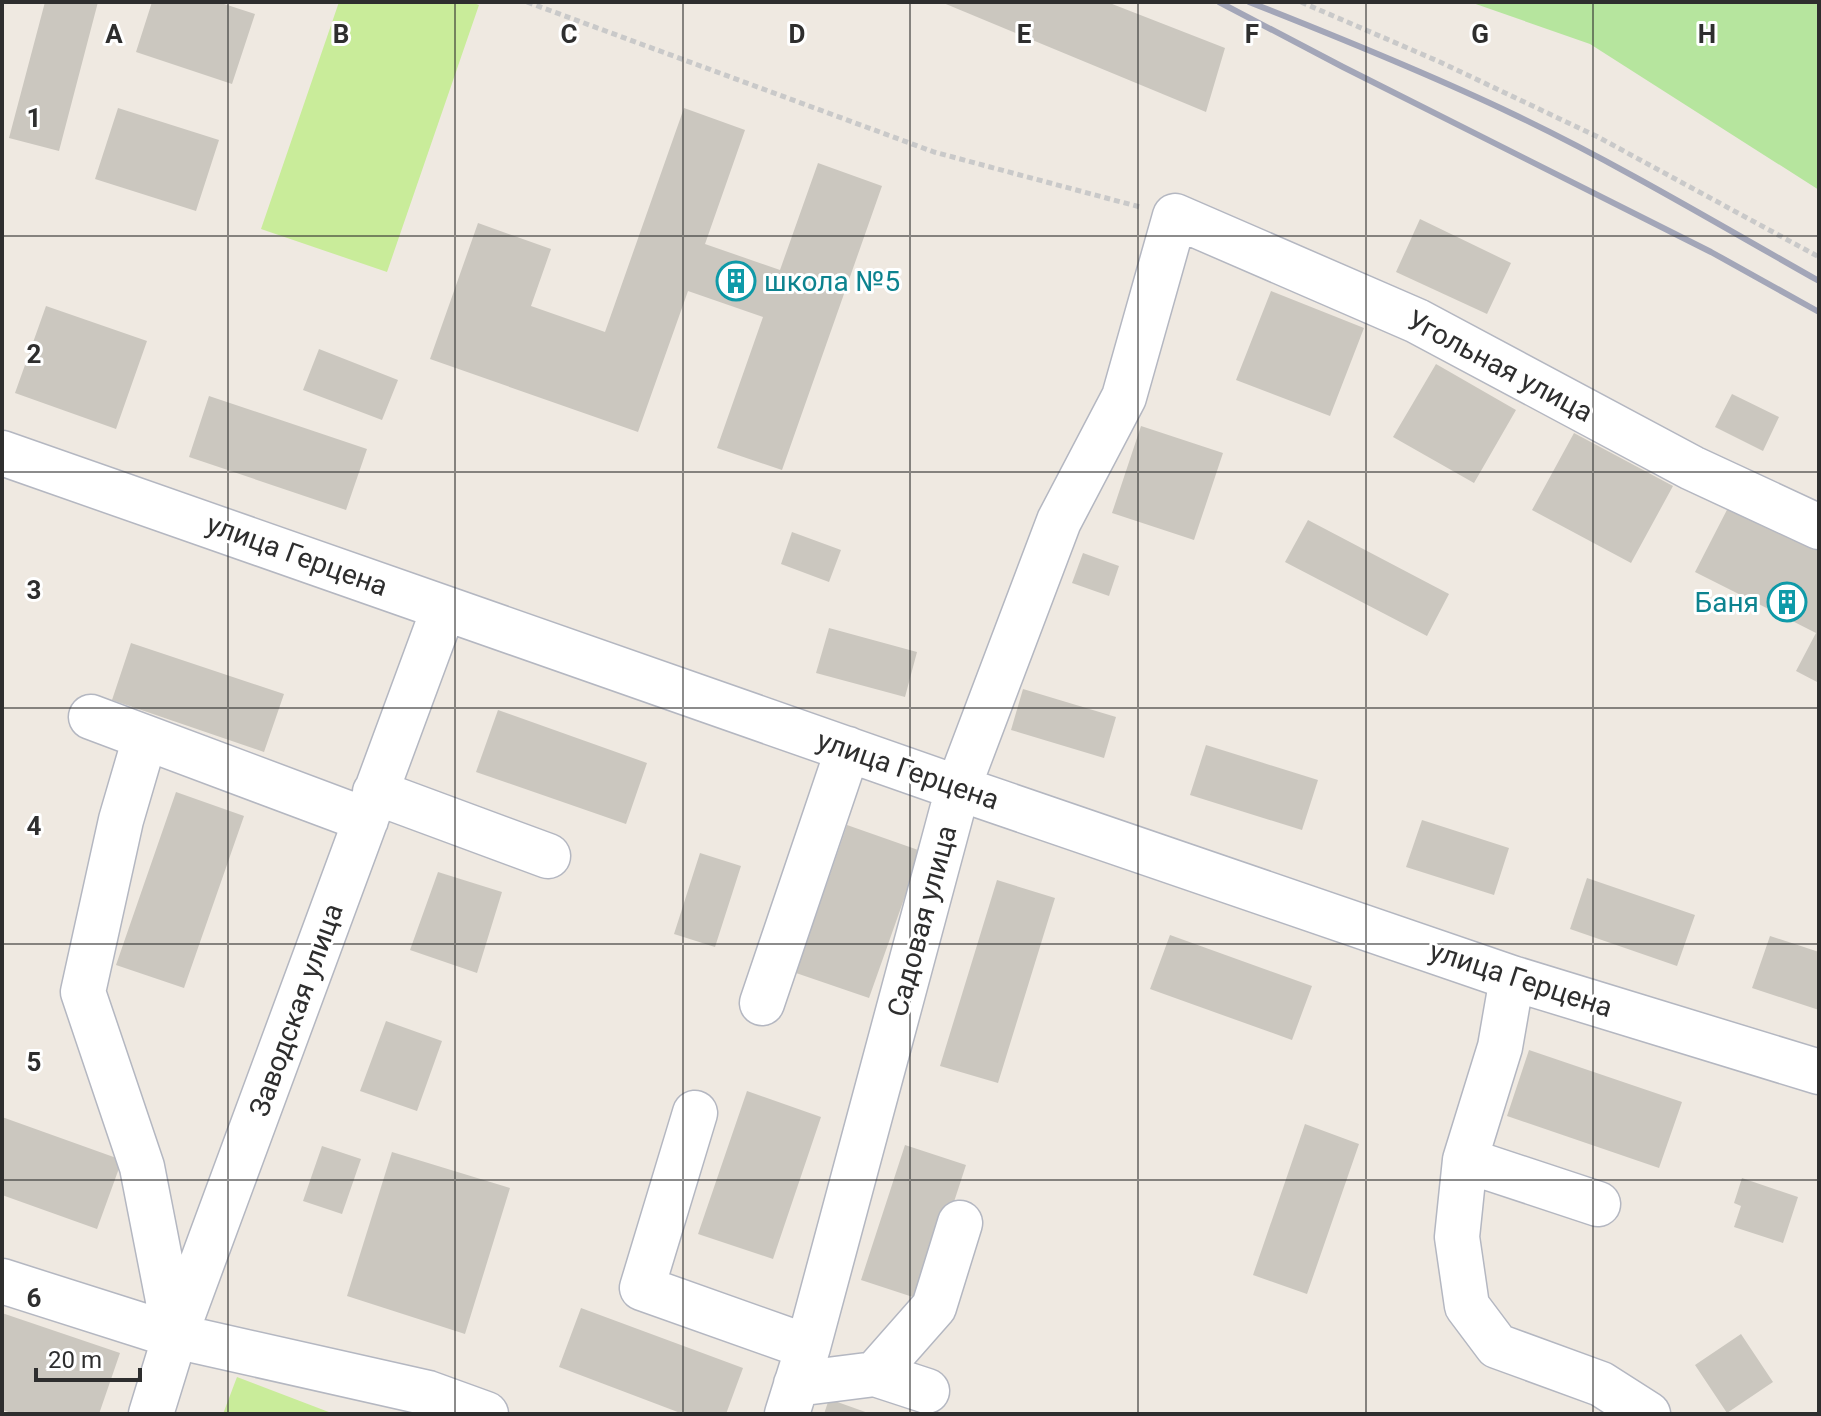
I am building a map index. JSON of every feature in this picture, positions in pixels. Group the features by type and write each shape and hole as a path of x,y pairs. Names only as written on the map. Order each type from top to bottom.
{"street":[{"name":"Угольная улица","path":"1175,216 1417,321 1692,468 1819,527"},
{"name":"Садовая улица","path":"797,1382 958,788 1059,521 1124,397 1175,216"},
{"name":"улица Герцена","path":"2,453 958,788 1512,978 1819,1072"},
{"name":"Заводская улица","path":"151,1414 175,1336 444,608"},
{"path":"91,717 145,738 548,856"},
{"path":"145,738 121,820 83,992 142,1167 175,1336"},
{"path":"762,1003 848,749"},
{"path":"1512,978 1500,1047 1465,1160 1457,1237 1467,1306 1497,1346 1601,1384 1648,1414"},
{"path":"695,1113 642,1288 797,1382 875,1374 927,1391"},
{"path":"1465,1160 1598,1204"},
{"path":"875,1374 934,1307 960,1223"},
{"path":"2,1281 175,1336 428,1393 486,1414"}],"path":[{"path":"527,2 934,152 1175,216"},
{"path":"1301,2 1440,62 1598,137 1819,257"}],"green space":[{"path":"339,2 471,2 479,5 387,272 261,229"},
{"path":"1470,2 1819,2 1819,190 1590,44"},
{"path":"237,1377 334,1414 223,1414"}],"building":[{"path":"45,2 98,2 59,151 9,138"},
{"path":"152,2 218,2 255,14 232,84 136,52"},
{"path":"941,2 1107,2 1225,48 1206,112"},
{"path":"118,108 219,140 196,211 95,179"},
{"name":"школа №5","path":"684,108 745,130 705,244 780,270 818,163 882,186 782,470 717,448 763,317 688,291 638,432 430,359 478,223 551,249 531,306 605,332"},
{"path":"1420,219 1511,263 1487,314 1396,272"},
{"path":"1271,291 1364,328 1330,416 1236,380"},
{"path":"46,306 147,341 116,429 15,393"},
{"path":"319,349 398,380 382,420 303,390"},
{"path":"1436,364 1516,410 1474,483 1393,437"},
{"path":"1732,394 1779,417 1763,451 1715,427"},
{"path":"209,396 367,449 346,510 189,457"},
{"path":"1141,426 1223,453 1194,540 1112,513"},
{"path":"1574,433 1673,486 1631,563 1532,510"},
{"name":"Баня","path":"1730,504 1819,549 1819,683 1796,671 1816,633 1695,572"},
{"path":"1308,520 1449,594 1427,636 1285,562"},
{"path":"792,532 841,550 829,582 781,564"},
{"path":"1083,553 1119,566 1109,596 1072,583"},
{"path":"829,628 917,652 905,697 816,673"},
{"path":"131,643 284,694 264,752 112,700"},
{"path":"1023,689 1116,717 1104,758 1011,730"},
{"path":"498,710 647,763 626,824 476,772"},
{"path":"1206,745 1318,780 1302,830 1190,795"},
{"path":"176,792 244,816 184,988 116,965"},
{"path":"1422,820 1509,848 1494,895 1406,867"},
{"path":"847,825 921,851 869,998 796,973"},
{"path":"700,853 741,866 715,947 674,934"},
{"path":"438,872 502,892 477,973 410,950"},
{"path":"1587,878 1695,915 1677,966 1570,929"},
{"path":"997,880 1055,898 998,1083 940,1066"},
{"path":"1170,935 1312,986 1292,1040 1150,989"},
{"path":"1770,936 1819,952 1819,1010 1752,988"},
{"path":"386,1021 442,1041 417,1111 360,1091"},
{"path":"1529,1050 1682,1102 1659,1168 1507,1116"},
{"path":"747,1091 821,1117 773,1259 698,1234"},
{"path":"2,1117 122,1160 97,1229 2,1195"},
{"path":"1305,1124 1359,1144 1307,1294 1253,1275"},
{"path":"905,1145 966,1165 922,1300 861,1280"},
{"path":"322,1146 361,1159 342,1214 303,1201"},
{"path":"392,1152 510,1188 465,1334 347,1296"},
{"path":"1742,1178 1798,1197 1783,1243 1734,1227 1741,1206 1734,1203"},
{"path":"581,1308 743,1368 726,1414 683,1414 559,1367"},
{"path":"2,1313 120,1353 99,1414 15,1414 2,1410"},
{"path":"1741,1334 1773,1382 1727,1413 1695,1365"},
{"path":"829,1399 871,1414 824,1414"}],"railway":[{"path":"1219,2 1711,252 1819,312"},
{"path":"1249,2 1448,84 1552,133 1819,281"}],"place":[{"name":"школа №5","path":"736,281"},
{"name":"Баня","path":"1787,602"}]}
